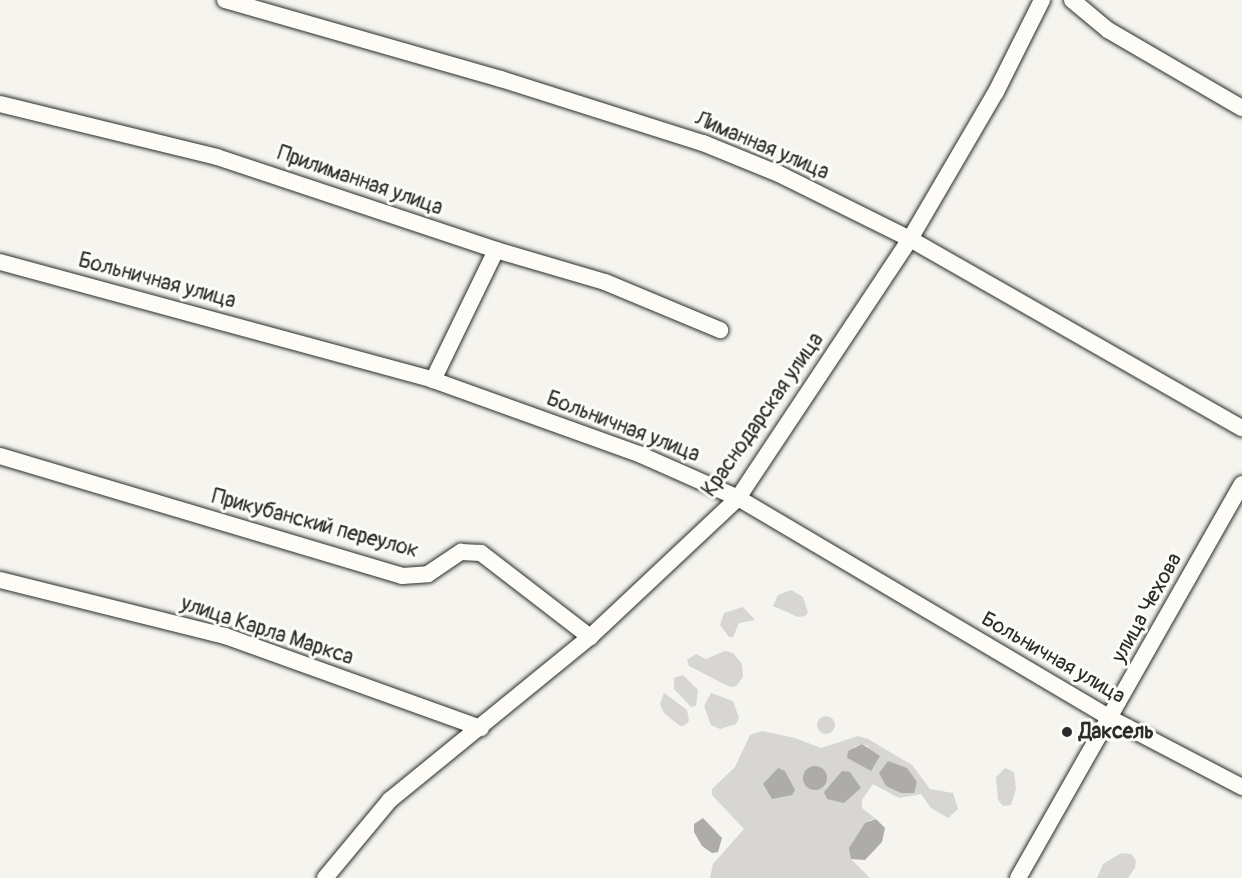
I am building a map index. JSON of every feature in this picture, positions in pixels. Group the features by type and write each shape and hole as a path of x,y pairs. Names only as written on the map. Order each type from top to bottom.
{"street":[{"name":"Лиманная улица","path":"225,0 501,79 703,143 779,174 910,239 1242,429"},
{"name":"Краснодарская улица","path":"325,878 385,805 481,729 590,637 738,498 910,239 996,92 1042,0"},
{"path":"1072,0 1108,30 1242,108"},
{"name":"Прилиманная улица","path":"0,104 218,157 496,250 605,282 720,330"},
{"path":"433,380 496,250"},
{"name":"Больничная улица","path":"0,262 433,380 641,455 738,498 1110,718 1242,787"},
{"name":"Прикубанский переулок","path":"0,456 402,576 428,574 460,552 481,553 590,637"},
{"name":"улица Чехова","path":"1018,878 1242,484"},
{"name":"улица Карла Маркса","path":"0,580 225,636 481,729"}],"shaded area":[{"path":"791,590 803,597 808,613 805,616 798,617 773,606 778,595"},
{"path":"743,607 755,620 739,623 733,637 729,637 720,625 724,613"},
{"path":"725,651 733,653 742,664 743,677 736,686 730,687 689,666 687,660 696,654 706,659"},
{"path":"683,675 698,690 696,706 691,707 674,689 674,678"},
{"path":"664,693 687,710 689,721 685,725 680,726 664,713 660,704"},
{"path":"711,693 733,701 739,718 736,724 720,729 711,725 704,706"},
{"path":"826,716 832,719 835,725 832,731 826,734 820,731 817,725 820,719"},
{"path":"762,731 795,738 821,748 858,736 868,739 912,765 930,789 953,793 958,809 948,818 931,808 921,794 899,798 873,784 862,800 862,808 876,819 870,820 851,859 870,878 710,878 713,864 744,829 712,795 712,789 735,767 750,735","holes":["862,744 868,746 871,771 847,758 854,747"]},
{"path":"862,744 880,756 871,771 847,758 848,751"},
{"path":"888,761 907,768 917,782 914,793 901,793 886,786 879,773"},
{"path":"815,766 824,769 827,778 824,787 815,790 806,787 803,778 806,769"},
{"path":"778,768 785,771 795,790 792,795 772,799 763,784"},
{"path":"1005,768 1014,772 1016,789 1011,805 1003,806 998,800 996,777"},
{"path":"842,771 850,772 861,788 844,803 827,799 824,792"},
{"path":"703,818 722,838 718,852 712,853 702,846 694,832 694,824"},
{"path":"876,819 885,828 882,842 865,860 851,859 849,848 865,823"},
{"path":"1121,853 1131,854 1136,860 1135,868 1128,878 1097,878 1103,864"}],"place":[{"name":"Даксель","path":"1067,732"}]}
